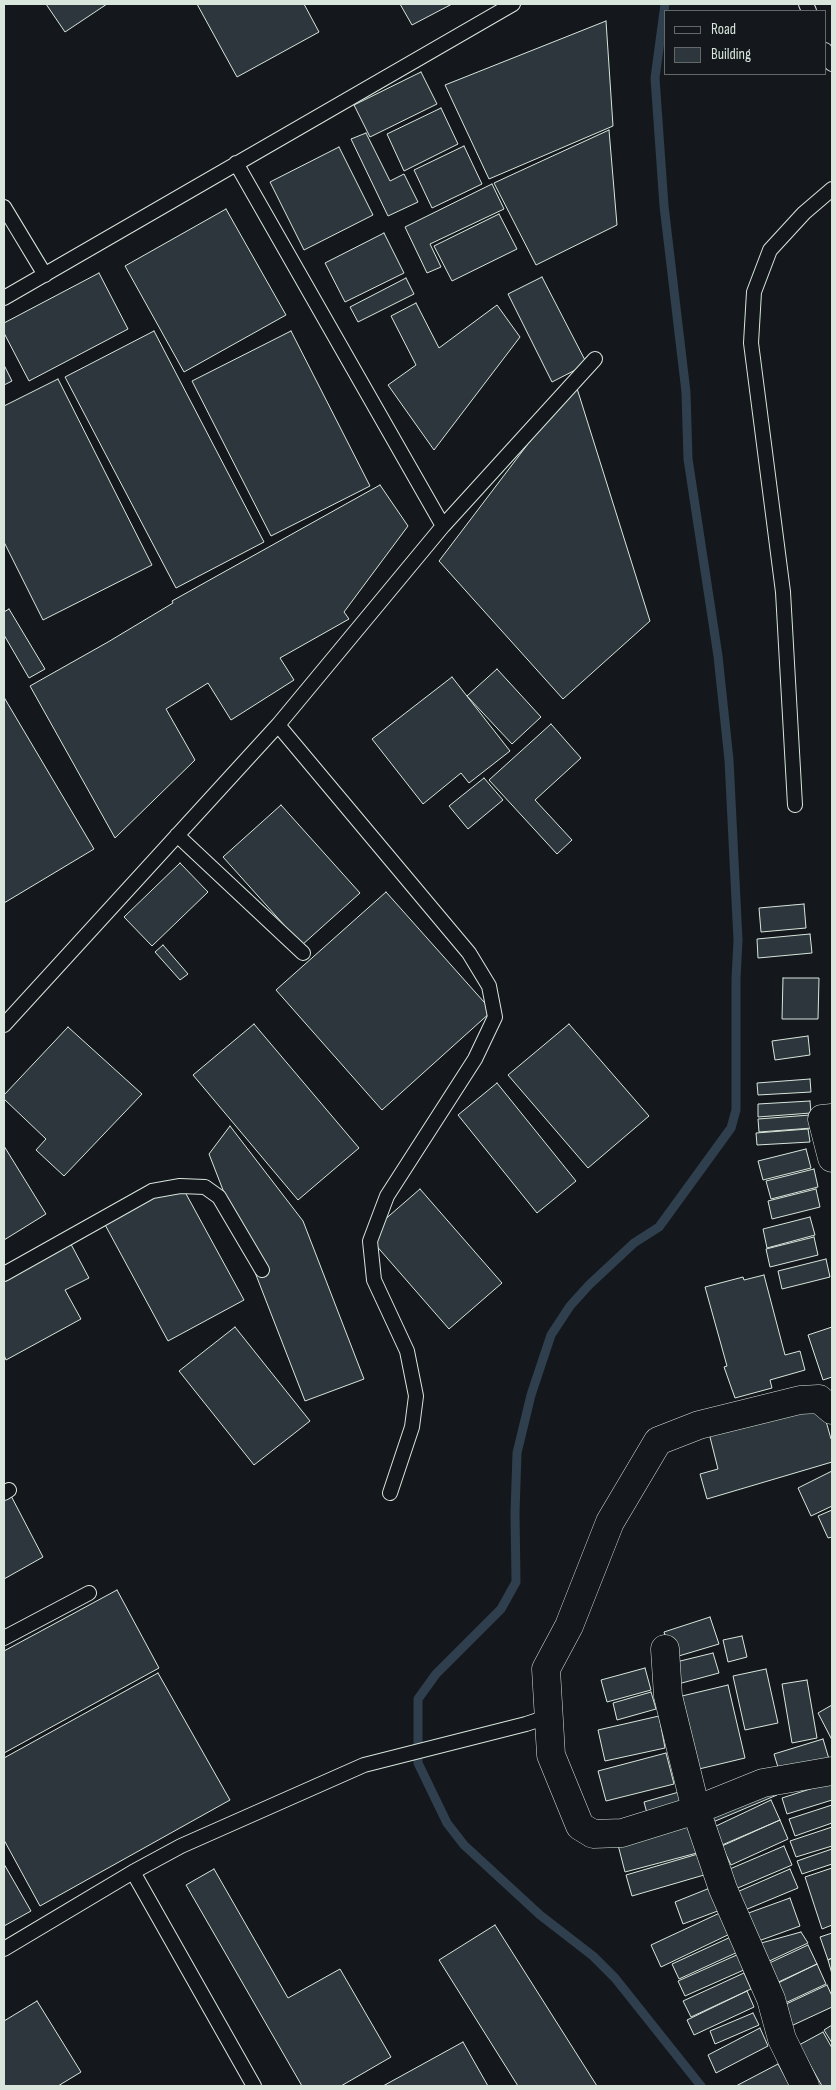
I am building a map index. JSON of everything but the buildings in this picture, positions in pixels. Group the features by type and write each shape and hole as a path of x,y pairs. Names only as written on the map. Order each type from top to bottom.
{"street":[{"path":"832,1118 822,1119 832,1158"},
{"path":"832,1410 820,1399 800,1400 699,1425 658,1441 610,1522 569,1626 546,1669 538,1720 580,1826 593,1834 622,1833 696,1810 764,1783 832,1771"},
{"path":"665,1649 668,1696 696,1810 722,1889 771,1999 782,2039 805,2086"}],"lane":[{"path":"4,298 513,4"},
{"path":"826,52 832,64"},
{"path":"236,163 443,526"},
{"path":"795,805 783,592 751,343 754,292 770,250 804,214 832,189"},
{"path":"4,208 44,274"},
{"path":"4,1025 278,725 443,526 594,359"},
{"path":"278,725 470,953 489,986 495,1018 475,1059 387,1196 370,1241 374,1280 407,1351 416,1396 412,1428 390,1493"},
{"path":"177,835 303,953"},
{"path":"4,1274 152,1192 180,1186 205,1188 219,1197 262,1270"},
{"path":"4,1638 89,1593"},
{"path":"4,1949 133,1872 181,1846 364,1765 538,1720"},
{"path":"133,1872 254,2086"}],"waterway":[{"path":"664,10 665,4"},
{"path":"664,11 655,78 664,206 686,392 688,459 718,656 729,760 738,940 736,979 736,1110 731,1128 659,1227 634,1243 589,1285 570,1306 551,1335 531,1395 517,1453 515,1513 516,1582 501,1609 436,1674 418,1699 418,1763 447,1823 464,1845 540,1915 593,1956 615,1978 701,2086"}]}
